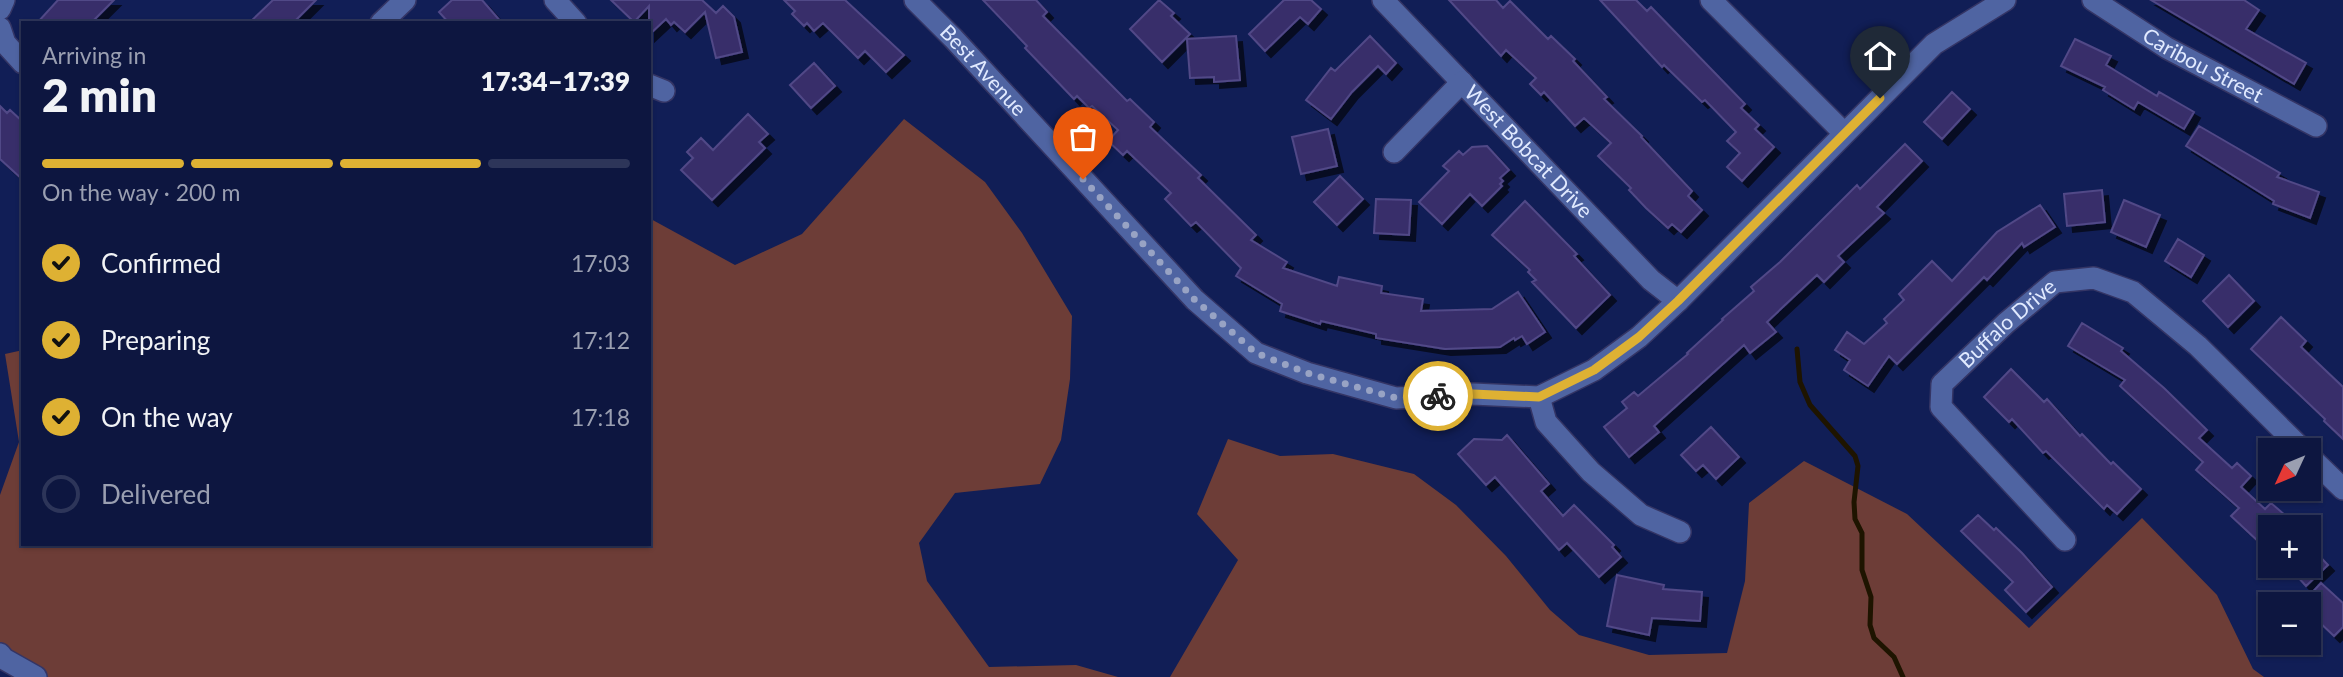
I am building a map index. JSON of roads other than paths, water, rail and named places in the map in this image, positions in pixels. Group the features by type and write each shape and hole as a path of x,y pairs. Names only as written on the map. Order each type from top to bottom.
{"street":[{"path":"0,9 4,0"},
{"path":"384,21 405,0"},
{"path":"555,0 574,21"},
{"name":"Best Avenue","path":"915,0 1195,300 1256,353 1307,373 1396,398 1473,394 1539,397"},
{"name":"West Bobcat Drive","path":"1383,0 1651,280 1678,301"},
{"path":"1711,0 1844,133"},
{"path":"1680,532 1641,515 1591,472 1546,422 1539,397 1594,370 1639,337 1934,44 2005,0"},
{"name":"Caribou Street","path":"2093,0 2167,48 2316,126"},
{"path":"0,28 5,43 21,60"},
{"path":"1394,152 1462,82"},
{"name":"Buffalo Drive","path":"2065,540 1941,407 1942,384 2055,282 2094,278 2133,292 2198,346 2291,438"},
{"path":"2321,468 2343,489"},
{"path":"0,654 36,677"}],"waterway":[{"path":"1797,349 1800,382 1810,405 1855,456 1858,466 1855,519 1862,533 1862,570 1871,597 1870,625 1874,638 1894,657 1903,677"}]}
